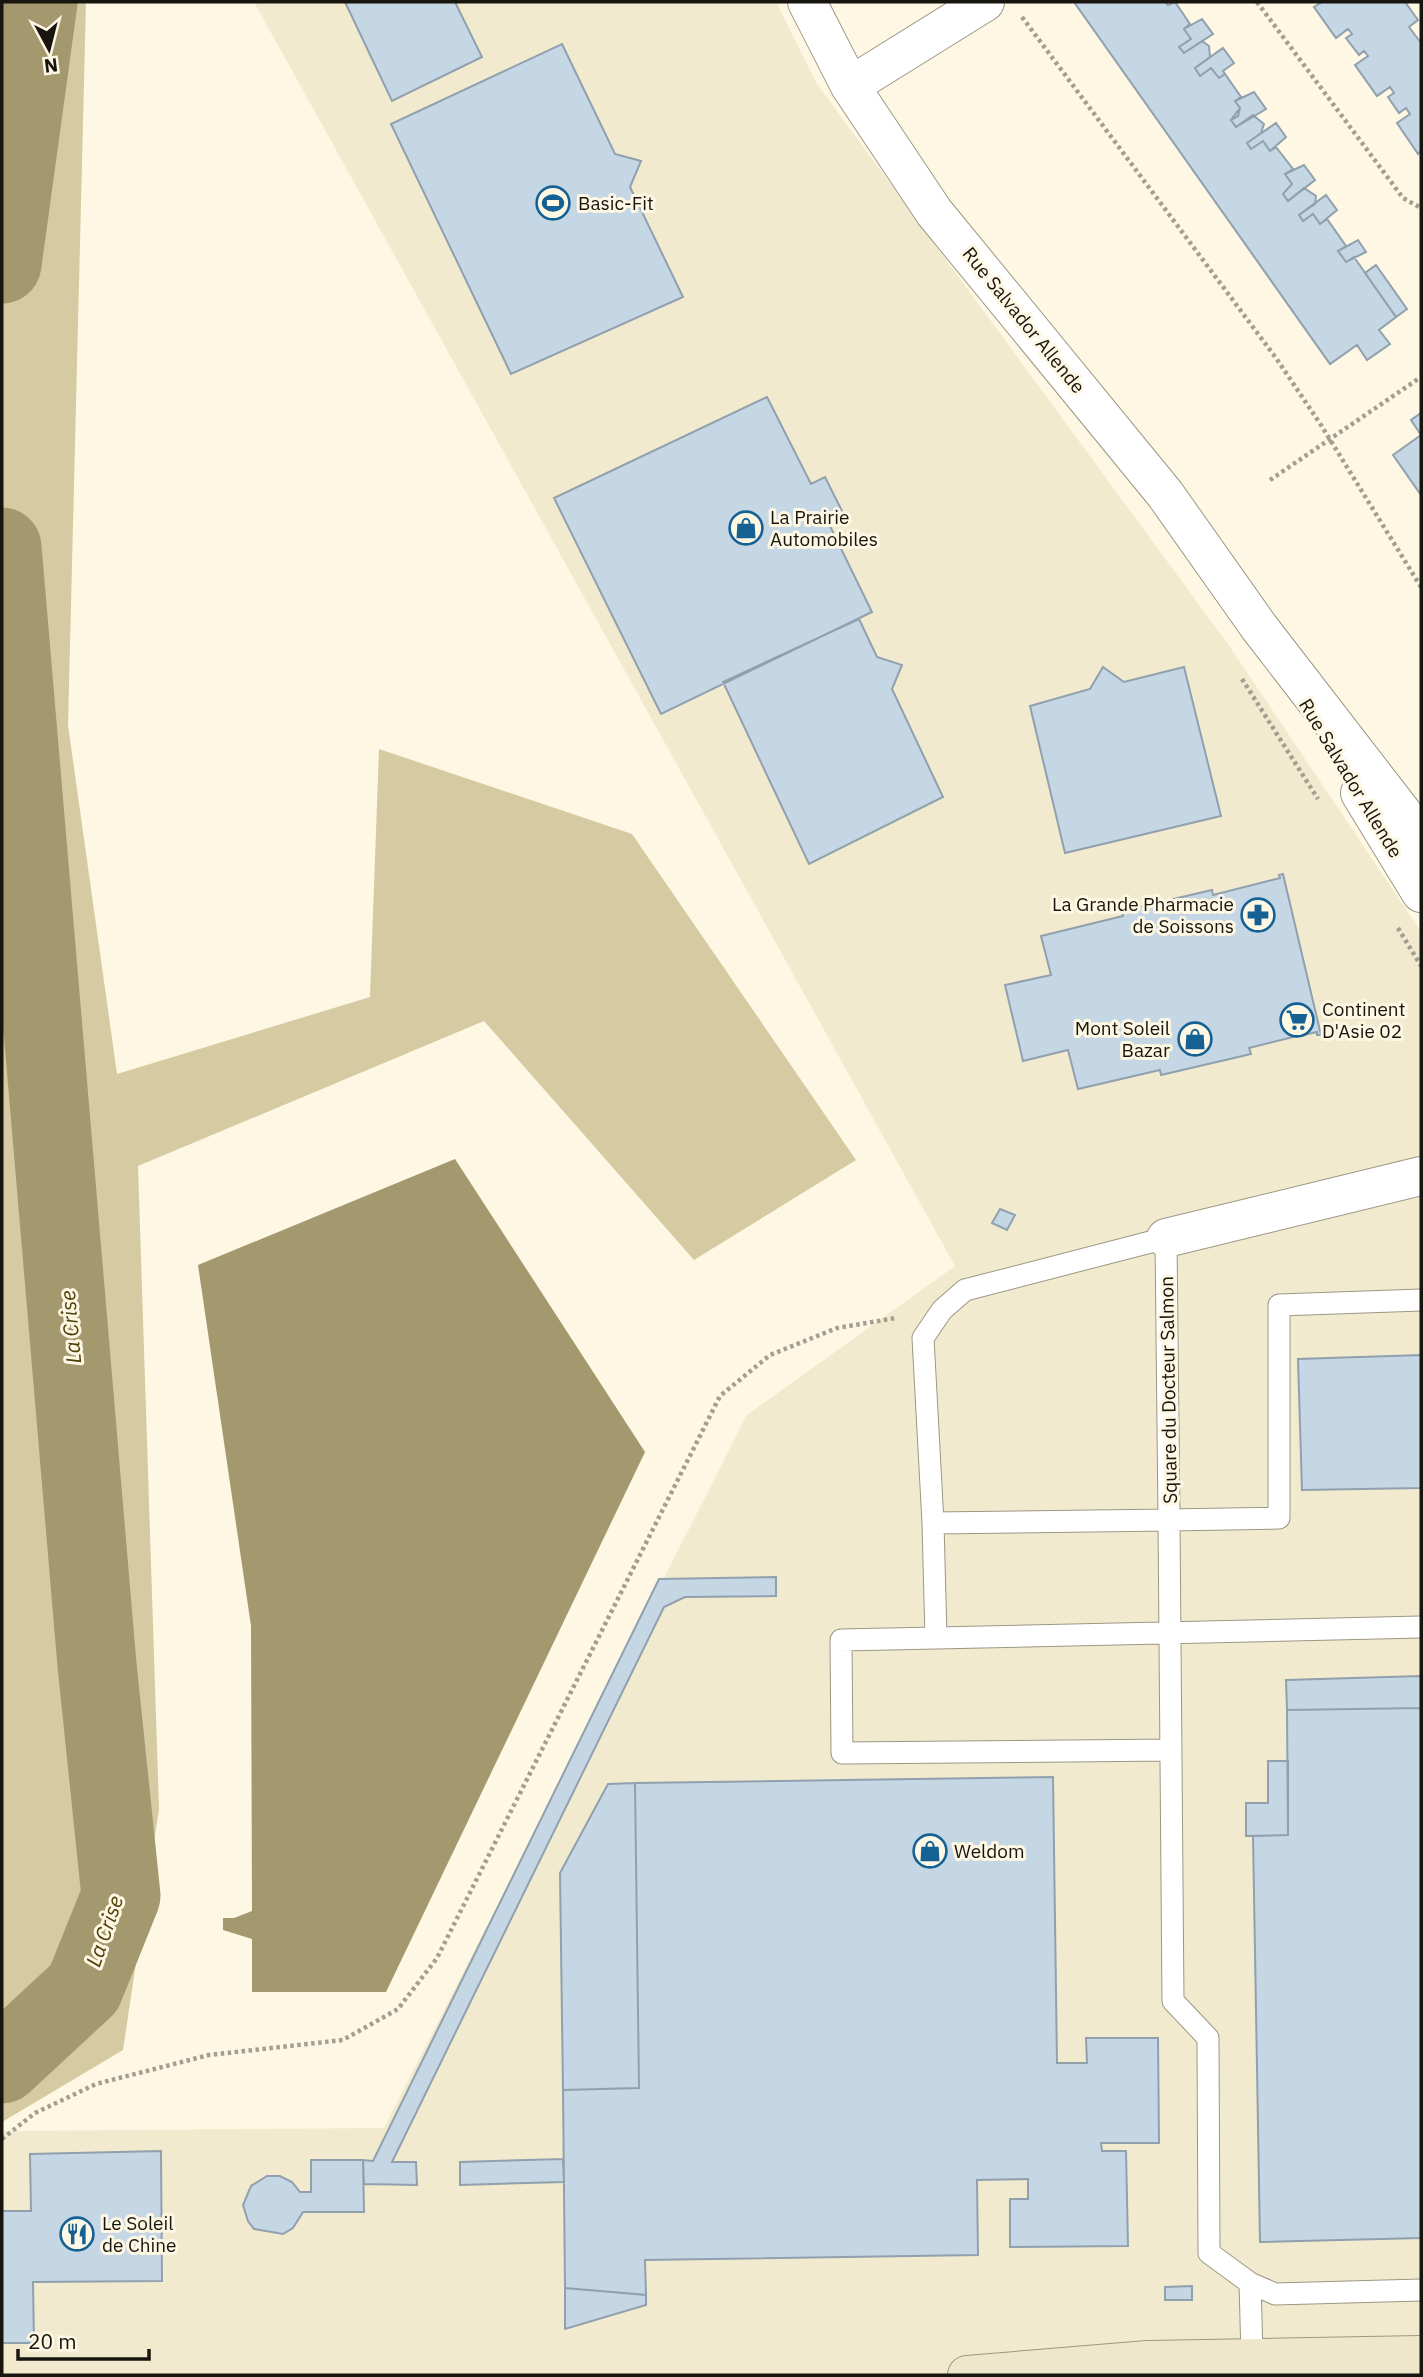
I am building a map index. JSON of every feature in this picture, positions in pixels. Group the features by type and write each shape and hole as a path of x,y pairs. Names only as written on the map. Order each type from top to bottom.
{"main road":[{"path":"967,2375 1252,2356 1421,2355"}],"street":[{"name":"Rue Salvador Allende","path":"807,2 850,86 934,212 1165,494 1259,627 1421,837"},
{"path":"850,86 1002,7"},
{"name":"Rue Salvador Allende","path":"1259,627 1421,893"},
{"path":"1166,1238 1421,1176"}],"lane":[{"path":"936,1639 923,1338 942,1310 965,1290 1166,1238"},
{"name":"Square du Docteur Salmon","path":"933,1523 1169,1520 1166,1238"},
{"path":"1421,1300 1279,1305 1279,1518 1169,1520 1173,2001 1208,2038 1209,2253 1250,2283 1275,2294 1421,2290"},
{"path":"1171,1750 842,1753 841,1640 1421,1627"},
{"path":"1250,2283 1252,2356"}],"path":[{"path":"1257,2 1403,198 1421,208"},
{"path":"1002,7 1276,358 1331,440 1421,587"},
{"path":"1270,480 1421,377"},
{"path":"1236,669 1325,809"},
{"path":"1394,922 1421,967"},
{"path":"2,2139 36,2113 96,2084 209,2054 343,2040 398,2009 437,1958 720,1396 770,1355 836,1328 942,1310"}],"shaded area":[{"path":"2,2 86,2 68,725 117,1074 370,997 379,749 632,834 856,1160 694,1260 484,1021 138,1166 159,1809 123,2050 2,2122"},
{"path":"254,2 776,2 817,84 1230,647 1421,932 1421,2360 1084,2375 2,2375 2,2131 384,2128 747,1415 955,1266"},
{"path":"455,1159 645,1452 386,1992 252,1992 252,1939 223,1930 223,1918 234,1918 252,1911 251,1626 198,1265"}],"building":[{"path":"345,2 455,2 482,57 392,101"},
{"path":"1074,2 1165,2 1168,5 1175,2 1190,24 1184,29 1191,39 1179,47 1184,53 1202,41 1209,46 1210,57 1195,68 1200,76 1211,68 1219,78 1225,74 1241,97 1235,101 1240,108 1238,116 1231,120 1236,127 1253,115 1264,124 1261,133 1247,143 1251,149 1263,141 1270,151 1276,147 1293,169 1285,174 1292,184 1283,194 1288,201 1304,188 1316,196 1315,204 1299,215 1303,221 1313,214 1320,224 1327,219 1346,246 1338,251 1346,262 1354,257 1396,317 1379,330 1390,344 1367,360 1357,345 1330,364"},
{"path":"1322,2 1405,2 1418,20 1409,27 1421,43 1421,151 1418,154 1397,123 1410,114 1406,108 1399,113 1388,97 1394,93 1390,87 1377,96 1355,65 1368,56 1364,51 1359,55 1346,38 1352,34 1348,29 1336,38 1314,7"},
{"path":"1202,19 1213,34 1184,53 1179,47 1191,39 1184,29"},
{"path":"562,44 615,154 641,161 630,187 683,297 511,374 391,124"},
{"path":"1223,48 1234,63 1223,71 1225,74 1219,78 1211,68 1200,76 1195,68"},
{"path":"1254,92 1266,109 1236,127 1231,120 1240,108 1235,101"},
{"path":"1276,123 1286,137 1270,151 1263,141 1251,149 1247,143"},
{"path":"1304,165 1315,180 1288,201 1283,194 1292,184 1285,174"},
{"path":"1326,195 1337,210 1320,224 1313,214 1303,221 1299,215"},
{"path":"1358,240 1366,252 1346,262 1338,251"},
{"path":"1376,265 1407,309 1396,317 1365,273"},
{"path":"767,397 811,484 825,477 843,513 827,520 872,612 661,714 554,498"},
{"path":"1421,413 1421,435 1411,420"},
{"path":"1421,435 1421,495 1393,455"},
{"path":"859,619 877,657 902,665 892,689 943,797 809,864 723,682"},
{"path":"1103,667 1124,682 1184,667 1221,816 1065,853 1030,706 1090,689"},
{"path":"1283,874 1321,1035 1317,1035 1317,1032 1249,1048 1251,1054 1161,1075 1160,1070 1078,1089 1068,1050 1023,1061 1005,985 1051,975 1041,936 1123,916 1122,911 1212,890 1213,895 1280,878 1279,875"},
{"path":"1000,1209 1015,1215 1007,1230 992,1223"},
{"path":"1421,1355 1421,1488 1302,1490 1298,1359"},
{"path":"776,1577 776,1596 685,1597 664,1607 392,2162 416,2162 417,2185 364,2184 363,2160 373,2161 659,1579"},
{"path":"1421,1676 1421,1708 1287,1710 1286,1680"},
{"path":"1421,1708 1421,2238 1260,2242 1253,1836 1288,1835 1287,1710"},
{"path":"1268,1761 1288,1761 1288,1835 1246,1836 1246,1803 1268,1803"},
{"path":"1053,1777 1057,2063 1087,2063 1086,2038 1158,2038 1159,2143 1101,2143 1102,2151 1126,2151 1128,2246 1010,2247 1010,2199 1028,2199 1028,2179 977,2180 978,2255 645,2260 646,2295 565,2288 563,2090 639,2088 635,1783"},
{"path":"635,1783 639,2088 563,2090 560,1873 608,1784"},
{"path":"161,2151 162,2281 33,2282 34,2343 2,2343 2,2211 31,2211 30,2154"},
{"path":"563,2159 564,2182 460,2185 460,2162"},
{"path":"311,2160 363,2160 364,2212 303,2212 293,2228 283,2234 254,2229 248,2221 243,2205 251,2186 267,2176 280,2176 292,2182 300,2192 311,2192"},
{"path":"1192,2286 1192,2300 1165,2300 1165,2287"},
{"path":"565,2288 646,2295 646,2305 565,2329"}],"waterway":[{"name":"La Crise","path":"2,264 38,2"},
{"name":"La Crise","path":"2,547 97,1665 121,1896 84,1988 2,2064"}],"place":[{"name":"Basic-Fit","path":"553,203"},
{"name":"La Prairie Automobiles","path":"746,528"},
{"name":"La Grande Pharmacie de Soissons","path":"1258,915"},
{"name":"Continent D'Asie 02","path":"1297,1020"},
{"name":"Mont Soleil Bazar","path":"1195,1039"},
{"name":"Weldom","path":"930,1851"},
{"name":"Le Soleil de Chine","path":"77,2234"}]}
